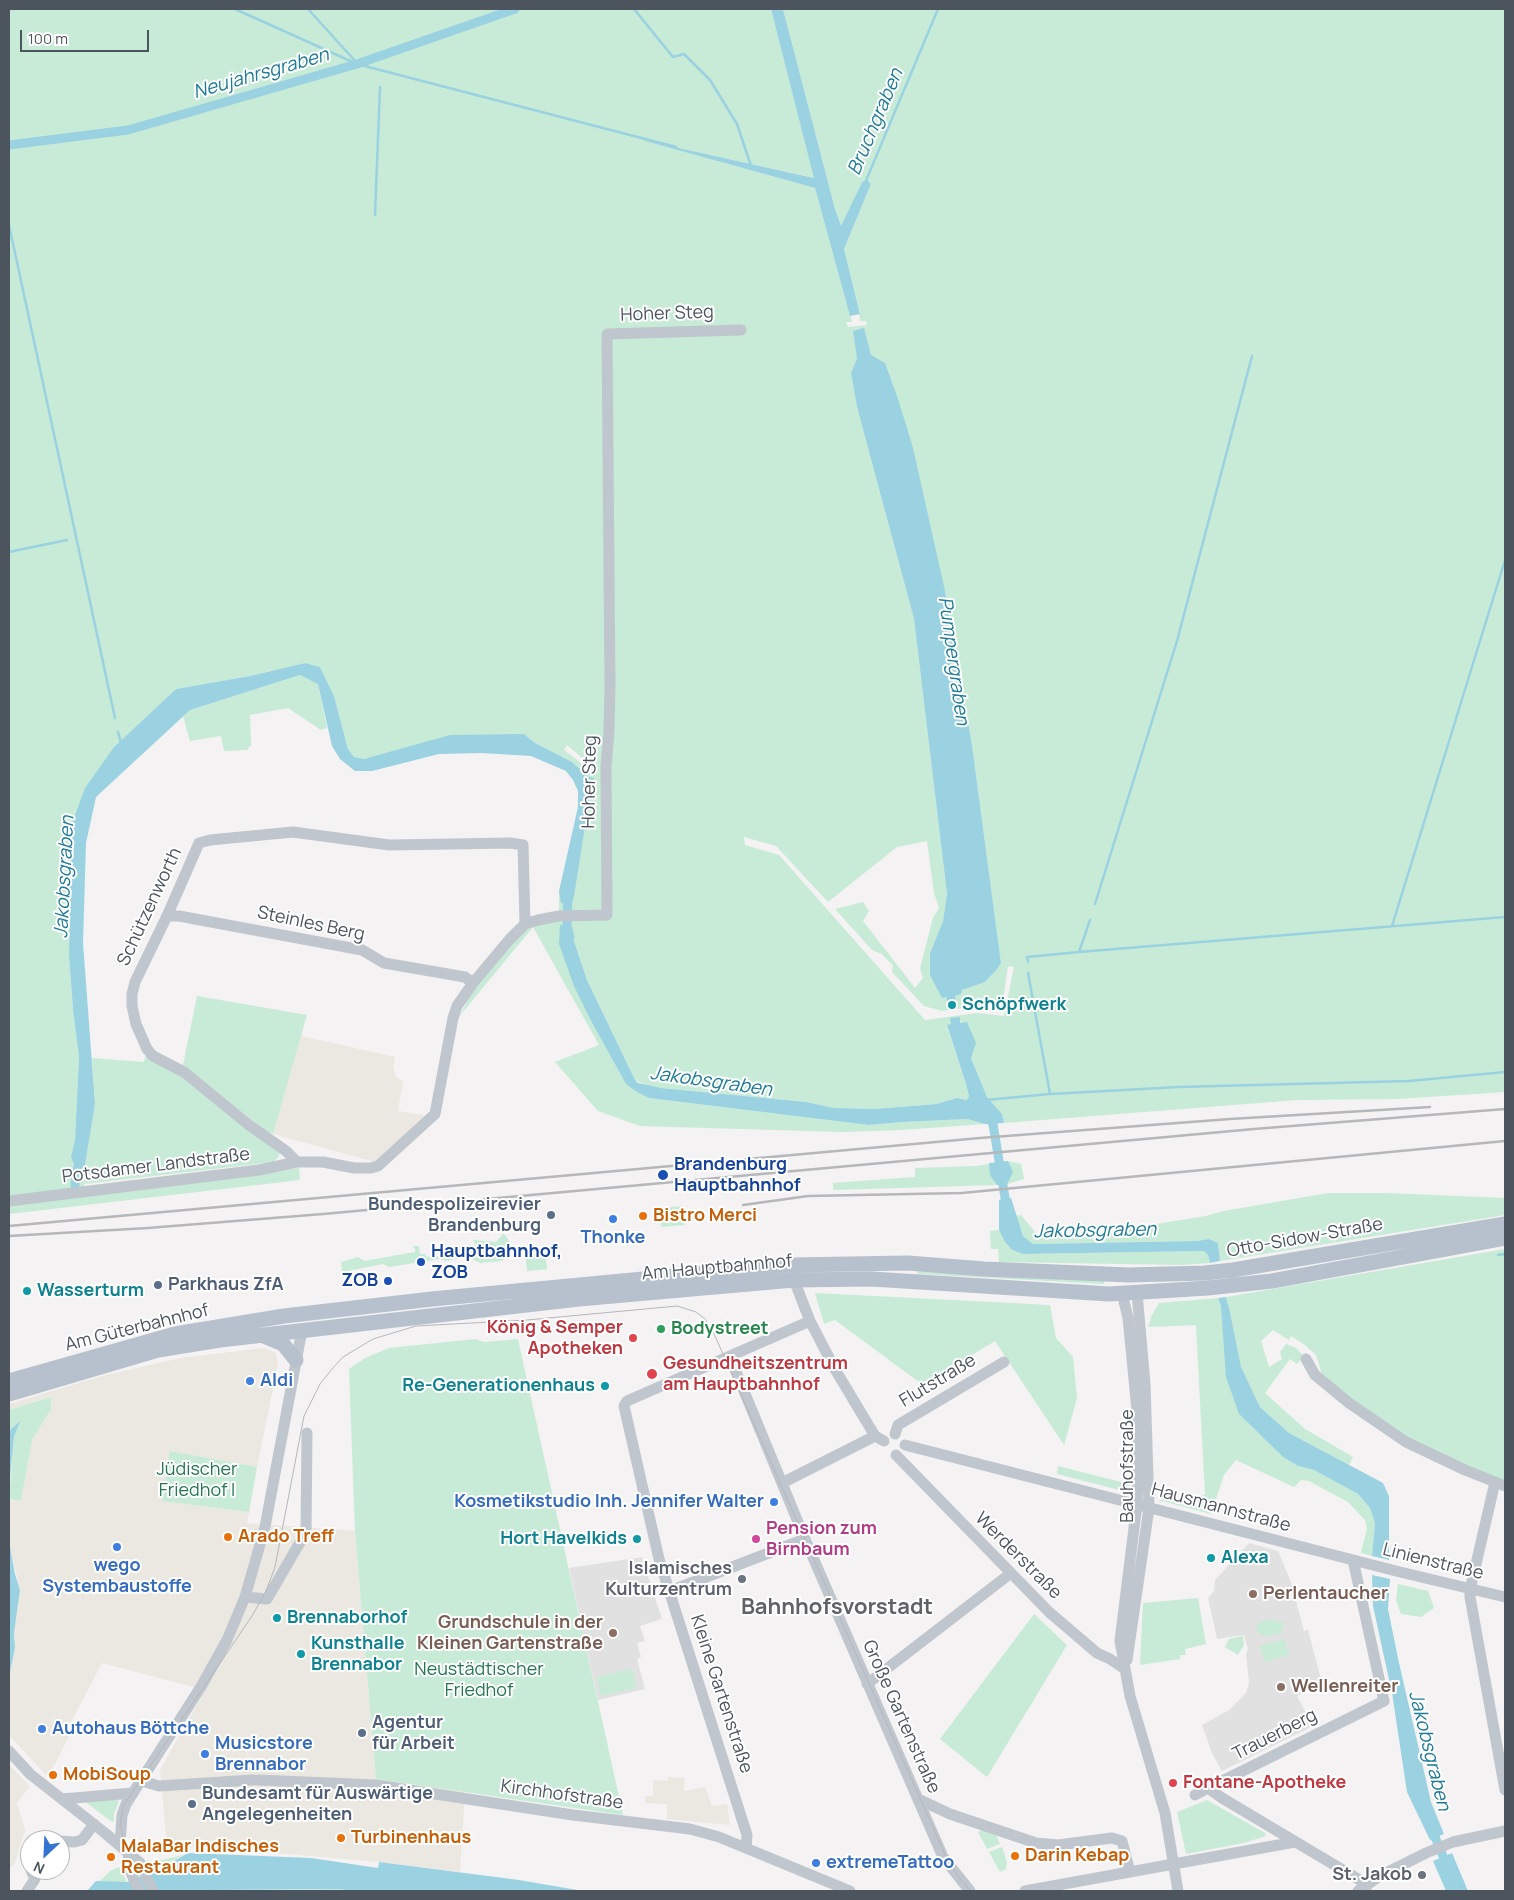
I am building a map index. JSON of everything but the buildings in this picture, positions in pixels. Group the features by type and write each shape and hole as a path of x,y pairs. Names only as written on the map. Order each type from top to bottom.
{"main road":[{"name":"Otto-Sidow-Straße","path":"1129,1275 1205,1273 1233,1270 1505,1224"},
{"name":"Otto-Sidow-Straße","path":"1137,1292 1236,1286 1505,1238"},
{"name":"Am Hauptbahnhof","path":"305,1314 452,1297 908,1263 984,1269 1129,1275"},
{"path":"907,1281 908,1263"},
{"name":"Am Hauptbahnhof","path":"302,1330 792,1273 1122,1293 1137,1292"},
{"path":"1129,1275 1137,1292"},
{"path":"1122,1293 1129,1275"},
{"path":"302,1330 305,1314"},
{"name":"Am Güterbahnhof","path":"15,1386 175,1334 305,1314"},
{"name":"Am Güterbahnhof","path":"15,1386 158,1350 302,1330"},
{"path":"253,1336 276,1340 288,1349 296,1360"}],"street":[{"name":"Hoher Steg","path":"525,924 559,916 608,916 606,766 610,677 606,334 741,330"},
{"name":"Schützenworth","path":"302,1162 249,1125 184,1072 153,1056 142,1041 136,1024 132,1006 135,982 199,843 210,840 303,832 389,845 510,843 523,845 525,924"},
{"name":"Steinles Berg","path":"167,916 179,916 362,950 384,963 465,977 472,982"},
{"path":"302,1162 354,1168 378,1166 432,1119 435,1114 443,1078 453,1018 457,1006 472,982 525,924"},
{"name":"Potsdamer Landstraße","path":"9,1201 259,1170 302,1162"},
{"name":"Werderstraße","path":"792,1273 810,1321 836,1372 887,1453 896,1455 1049,1612 1097,1653 1125,1669"},
{"name":"Bauhofstraße","path":"1125,1669 1149,1508 1145,1384 1137,1292"},
{"name":"Bauhofstraße","path":"1122,1293 1128,1318 1139,1453 1136,1504 1120,1641 1130,1696 1165,1813 1178,1891"},
{"path":"730,1356 810,1321"},
{"path":"139,1891 130,1871 124,1848 123,1810 202,1685 227,1640 245,1596 265,1527 302,1330"},
{"name":"Kleine Gartenstraße","path":"730,1356 628,1401 624,1406 659,1559 747,1835 746,1848"},
{"name":"Große Gartenstraße","path":"730,1356 805,1539 943,1857 970,1891"},
{"path":"1306,1359 1315,1376 1349,1403 1399,1438 1465,1470 1500,1484 1470,1590 1475,1629 1505,1790"},
{"name":"Flutstraße","path":"895,1434 898,1425 1004,1362"},
{"path":"245,1596 267,1599 306,1532 307,1433"},
{"path":"782,1483 879,1439 895,1434 901,1436 905,1445 902,1452 896,1455"},
{"name":"Hausmannstraße","path":"905,1445 1353,1560"},
{"path":"670,1591 805,1539"},
{"name":"Linienstraße","path":"1353,1560 1470,1590 1505,1596"},
{"name":"Trauerberg","path":"1195,1794 1384,1701 1353,1560"},
{"path":"867,1684 1010,1573"},
{"path":"9,1751 30,1774 124,1848 142,1866 153,1891"},
{"name":"Kirchhofstraße","path":"142,1781 159,1786 256,1780 376,1785 707,1833 850,1891"},
{"path":"1208,1788 1368,1885"},
{"path":"62,1799 133,1793"},
{"path":"918,1799 950,1814 1036,1843 1058,1845 1112,1838 1122,1841 1130,1872"},
{"path":"70,1842 82,1840 94,1824"},
{"path":"1358,1891 1380,1876 1453,1842 1505,1832"},
{"path":"1025,1891 1295,1842"},
{"path":"27,1891 34,1880"}],"shaded area":[{"path":"301,1036 395,1057 393,1066 396,1077 403,1081 398,1111 428,1116 375,1162 273,1134"},
{"path":"264,1348 276,1353 278,1364 257,1467 171,1451 162,1501 249,1512 247,1523 355,1531 376,1779 465,1792 460,1872 379,1862 219,1848 167,1846 160,1770 205,1690 102,1663 68,1728 70,1734 47,1776 9,1735 9,1677 15,1648 14,1633 20,1590 9,1540 9,1500 21,1501 32,1440 51,1409 50,1397 9,1410 9,1404 102,1376 180,1358"},
{"name":"Wellenreiter","path":"1249,1543 1278,1551 1291,1582 1304,1631 1308,1630 1322,1683 1297,1696 1313,1726 1222,1771 1212,1753 1202,1725 1229,1710 1246,1693 1249,1683 1246,1654 1248,1649 1244,1635 1217,1639 1208,1598 1214,1591 1215,1580"},
{"name":"Grundschule in der Kleinen Gartenstraße","path":"642,1557 662,1619 640,1626 645,1641 637,1643 641,1657 637,1659 645,1689 598,1700 569,1568"},
{"path":"9,1765 30,1786 17,1803 25,1830 20,1830 20,1846 15,1863 9,1869"},
{"path":"668,1777 685,1778 684,1791 705,1787 712,1806 727,1804 730,1825 667,1819 667,1804 645,1803 645,1796 653,1796 653,1780 668,1781"}],"green space":[{"path":"9,9 771,9 815,178 650,142 815,188 852,322 846,322 848,327 867,325 866,321 860,321 860,313 844,249 871,184 862,182 841,227 783,9 1505,9 1505,1092 1396,1099 1297,1100 1004,1123 1002,1114 987,1097 971,1058 959,1017 947,1026 966,1084 968,1100 957,1098 936,1104 875,1109 834,1108 806,1102 661,1088 645,1085 635,1080 587,980 569,926 591,1021 626,1084 650,1098 869,1125 967,1119 985,1124 842,1132 640,1126 598,1111 555,1062 599,1045 533,927 457,1021 473,990 522,932 559,912 559,891 562,903 571,904 574,897 590,794 595,787 589,777 572,762 535,743 524,734 364,759 354,757 348,749 334,696 320,667 305,663 250,676 176,689 114,747 71,826 69,956 79,1057 75,1140 71,1157 74,1163 72,1175 75,1178 84,1171 95,1104 92,1058 144,1062 146,1054 184,1075 279,1150 279,1156 274,1162 84,1184 84,1196 299,1168 300,1180 9,1214","holes":["857,358 945,591 972,745 1001,963 985,982 961,990 955,995 956,999 947,1001 930,953 943,921 947,894 914,619 857,407 851,373","567,745 592,766 586,767 564,750","744,837 776,846 828,902 897,847 927,841 934,893 939,908 933,918 920,968 923,978 915,988 863,921 869,911 863,902 835,909 872,950 882,954 893,966 892,972 924,1006 942,1011 999,1003 1004,994 1008,966 1014,967 1004,1016 977,1013 925,1020 779,855 745,845"]},
{"path":"300,675 318,683 327,728 321,730 288,708 250,715 251,745 247,750 224,751 221,736 190,741 183,716 190,710"},
{"path":"197,996 307,1015 273,1134 267,1132 183,1065"},
{"path":"1008,1161 1021,1164 1024,1179 997,1185 833,1190 833,1183 915,1177 915,1168 977,1166"},
{"path":"1328,1193 1385,1193 1505,1198 1505,1215 1220,1261 1218,1243 1209,1239 1197,1241 1033,1244 1023,1236 1016,1216 1021,1215 1039,1237 1101,1233"},
{"path":"683,1206 685,1225 661,1227 660,1208"},
{"path":"999,1230 1005,1242 1012,1250 1023,1254 1204,1251 1208,1255 1210,1263 1182,1265 999,1262 998,1249 991,1249 990,1231"},
{"path":"503,1234 509,1241 510,1249 507,1258 501,1261 480,1263 468,1257 445,1261 440,1259 389,1267 383,1264 342,1272 341,1262 358,1257 364,1261 415,1252 412,1246 419,1246 420,1254 425,1254 426,1257 446,1256 446,1248 476,1245 473,1240 496,1242"},
{"path":"1505,1249 1505,1483 1405,1437 1323,1378 1316,1355 1305,1345 1291,1336 1289,1340 1273,1330 1261,1341 1269,1367 1282,1359 1280,1352 1286,1344 1296,1348 1304,1356 1297,1364 1290,1359 1265,1393 1305,1429 1353,1457 1349,1465 1289,1433 1260,1407 1241,1368 1226,1297"},
{"path":"545,1250 547,1269 527,1271 525,1251"},
{"path":"918,1269 1104,1281 1104,1284 918,1274"},
{"path":"815,1293 1050,1305 1056,1338 1073,1357 1077,1398 1064,1445 995,1341 923,1385 835,1320 824,1324"},
{"path":"1218,1298 1221,1306 1239,1414 1283,1457 1298,1466 1314,1470 1358,1494 1370,1508 1375,1523 1372,1556 1361,1553 1367,1529 1365,1520 1348,1502 1309,1481 1301,1480 1294,1487 1236,1460 1224,1475 1211,1514 1158,1500 1205,1495 1196,1325 1148,1327 1159,1303"},
{"name":"Neustädtischer Friedhof","path":"475,1339 484,1342 518,1339 623,1815 376,1779 355,1531 349,1369 365,1358 389,1348"},
{"path":"51,1397 51,1409 32,1440 21,1501 9,1499 14,1437 19,1422 9,1431 9,1410"},
{"name":"Jüdischer Friedhof I","path":"170,1451 257,1467 249,1512 162,1501"},
{"path":"1058,1466 1129,1484 1130,1490 1127,1492 1057,1474"},
{"path":"1398,1584 1428,1591 1434,1608 1421,1617 1401,1614 1396,1600"},
{"path":"1198,1598 1206,1644 1185,1649 1186,1655 1180,1655 1180,1659 1140,1665 1143,1603"},
{"path":"1034,1614 1067,1645 987,1777 940,1739"},
{"path":"1269,1619 1284,1623 1281,1633 1266,1636 1259,1634 1256,1626"},
{"path":"1243,1636 1244,1645 1238,1655 1225,1647 1229,1639"},
{"path":"1284,1639 1289,1655 1265,1662 1260,1646"},
{"path":"632,1669 636,1688 601,1696 597,1677"},
{"path":"114,1798 119,1801 114,1814 114,1821 112,1822 84,1801"},
{"path":"1207,1800 1265,1833 1266,1836 1244,1843 1186,1854 1177,1812"},
{"path":"982,1830 996,1835 1000,1844 987,1849 978,1832"},
{"path":"1002,1847 1007,1862 1006,1869 1000,1872 989,1852"},
{"path":"183,1855 154,1871 150,1863"},
{"path":"119,1867 127,1882 99,1882 110,1871"},
{"path":"338,1889 354,1891 208,1891 255,1890"}],"water":[{"path":"771,9 783,9 841,226 862,182 867,180 871,184 844,249 860,314 850,316 815,188 638,139 814,178"},
{"name":"Pumpergraben","path":"864,328 871,355 885,363 898,399 913,448 945,591 972,745 1001,963 985,982 962,990 961,994 955,996 956,999 947,1001 946,997 942,998 930,975 930,953 943,921 947,894 914,619 857,407 851,373 857,358 853,331"},
{"path":"305,663 320,667 334,696 348,749 354,757 364,759 450,735 524,734 535,743 572,762 589,777 594,778 595,787 590,795 574,897 571,904 561,903 559,891 578,807 578,791 566,771 531,756 482,753 439,754 372,771 355,771 340,759 332,746 318,684 300,675 190,710 96,797 86,843 83,943 95,1104 84,1171 75,1178 72,1175 74,1164 71,1157 75,1140 79,1057 69,956 71,826 85,788 114,747 176,689 250,676"},
{"path":"560,925 569,926 587,980 638,1083 661,1088 806,1102 834,1108 875,1109 936,1104 957,1098 967,1100 969,1096 966,1084 947,1025 951,1024 950,1018 960,1017 960,1023 967,1022 976,1043 971,1058 987,1097 1002,1114 1004,1123 985,1124 967,1119 869,1125 649,1098 626,1084 591,1021 574,986 559,944"},
{"name":"Jakobsgraben","path":"1008,1161 1013,1172 1007,1184 997,1185 990,1175 989,1163"},
{"name":"Jakobsgraben","path":"1011,1198 1023,1236 1033,1244 1197,1241 1209,1239 1218,1243 1220,1261 1210,1263 1208,1255 1204,1251 1023,1254 1012,1250 1005,1242 999,1230 999,1200"},
{"path":"1226,1297 1241,1367 1260,1407 1289,1433 1383,1483 1389,1496 1389,1560 1372,1556 1375,1523 1370,1508 1358,1494 1314,1470 1298,1466 1283,1457 1239,1414 1226,1377 1221,1306 1218,1298"},
{"path":"20,1421 14,1437 9,1488 9,1431"},
{"path":"9,1540 20,1590 14,1633 15,1648 9,1677"},
{"path":"1372,1575 1390,1579 1388,1609 1399,1663 1431,1802 1444,1834 1430,1840 1407,1792 1392,1693 1373,1606"},
{"path":"188,1853 311,1858 378,1868 379,1862 519,1880 583,1891 354,1891 338,1889 87,1891 96,1881 127,1882 163,1867"},
{"name":"Jakobsgraben","path":"1452,1853 1468,1891 1446,1891 1433,1861"}],"waterway":[{"path":"235,9 357,64 676,147"},
{"path":"308,9 356,62"},
{"name":"Neujahrsgraben","path":"9,145 128,130 357,64 515,9"},
{"path":"634,9 673,57 684,54 710,80 737,124 751,166"},
{"name":"Bruchgraben","path":"865,183 938,9"},
{"path":"375,215 380,87"},
{"path":"9,225 115,718"},
{"path":"1095,904 1177,641 1252,356"},
{"path":"9,552 67,540"},
{"path":"1392,926 1505,560"},
{"path":"118,732 121,743"},
{"name":"Jakobsgraben","path":"568,893 567,926 570,937"},
{"path":"1028,962 1027,957 1079,952 1505,917"},
{"path":"1079,952 1090,920"},
{"path":"1028,973 1050,1094 1179,1087 1409,1081 1505,1072"},
{"path":"986,1100 1050,1094"},
{"name":"Jakobsgraben","path":"987,1116 993,1124 1007,1210"},
{"name":"Jakobsgraben","path":"75,1185 78,1167"},
{"path":"1498,1255 1505,1254"},
{"name":"Jakobsgraben","path":"1431,1827 1447,1866"}],"tram line":[{"path":"128,1852 120,1826 123,1806 252,1616 266,1591 275,1567 304,1416 320,1384 343,1357 373,1339 416,1326 527,1320 677,1306 696,1312 711,1327 946,1857 960,1879 971,1891"}],"railway":[{"path":"9,1226 980,1138 1230,1119 1430,1107"},
{"path":"9,1236 148,1228 323,1214 1254,1129 1505,1109"},
{"path":"743,1205 808,1196 962,1193 1505,1141"}],"place":[{"name":"Schöpfwerk","path":"952,1005"},
{"name":"Brandenburg Hauptbahnhof","path":"663,1175"},
{"name":"Bundespolizeirevier Brandenburg","path":"551,1215"},
{"name":"Bistro Merci","path":"643,1216"},
{"name":"Thonke","path":"613,1219"},
{"name":"Hauptbahnhof, ZOB","path":"421,1262"},
{"name":"ZOB","path":"388,1281"},
{"name":"Parkhaus ZfA","path":"158,1285"},
{"name":"Wasserturm","path":"27,1291"},
{"name":"Bodystreet","path":"661,1329"},
{"name":"König & Semper Apotheken","path":"633,1338"},
{"name":"Gesundheitszentrum am Hauptbahnhof","path":"652,1374"},
{"name":"Aldi","path":"250,1381"},
{"name":"Re-Generationenhaus","path":"605,1386"},
{"name":"Kosmetikstudio Inh. Jennifer Walter","path":"774,1502"},
{"name":"Arado Treff","path":"228,1537"},
{"name":"Hort Havelkids","path":"637,1539"},
{"name":"Pension zum Birnbaum","path":"756,1539"},
{"name":"wego Systembaustoffe","path":"117,1547"},
{"name":"Alexa","path":"1211,1558"},
{"name":"Islamisches Kulturzentrum","path":"742,1579"},
{"name":"Perlentaucher","path":"1253,1594"},
{"name":"Brennaborhof","path":"277,1618"},
{"name":"Grundschule in der Kleinen Gartenstraße","path":"613,1633"},
{"name":"Kunsthalle Brennabor","path":"301,1654"},
{"name":"Wellenreiter","path":"1281,1687"},
{"name":"Autohaus Böttche","path":"42,1729"},
{"name":"Agentur für Arbeit","path":"362,1733"},
{"name":"Musicstore Brennabor","path":"205,1754"},
{"name":"MobiSoup","path":"53,1775"},
{"name":"Fontane-Apotheke","path":"1173,1783"},
{"name":"Bundesamt für Auswärtige Angelegenheiten","path":"192,1804"},
{"name":"Turbinenhaus","path":"341,1838"},
{"name":"Darin Kebap","path":"1015,1856"},
{"name":"MalaBar Indisches Restaurant","path":"111,1857"},
{"name":"extremeTattoo","path":"816,1863"},
{"name":"St. Jakob","path":"1422,1875"}],"district":[{"name":"Bahnhofsvorstadt","path":"837,1608"}]}
